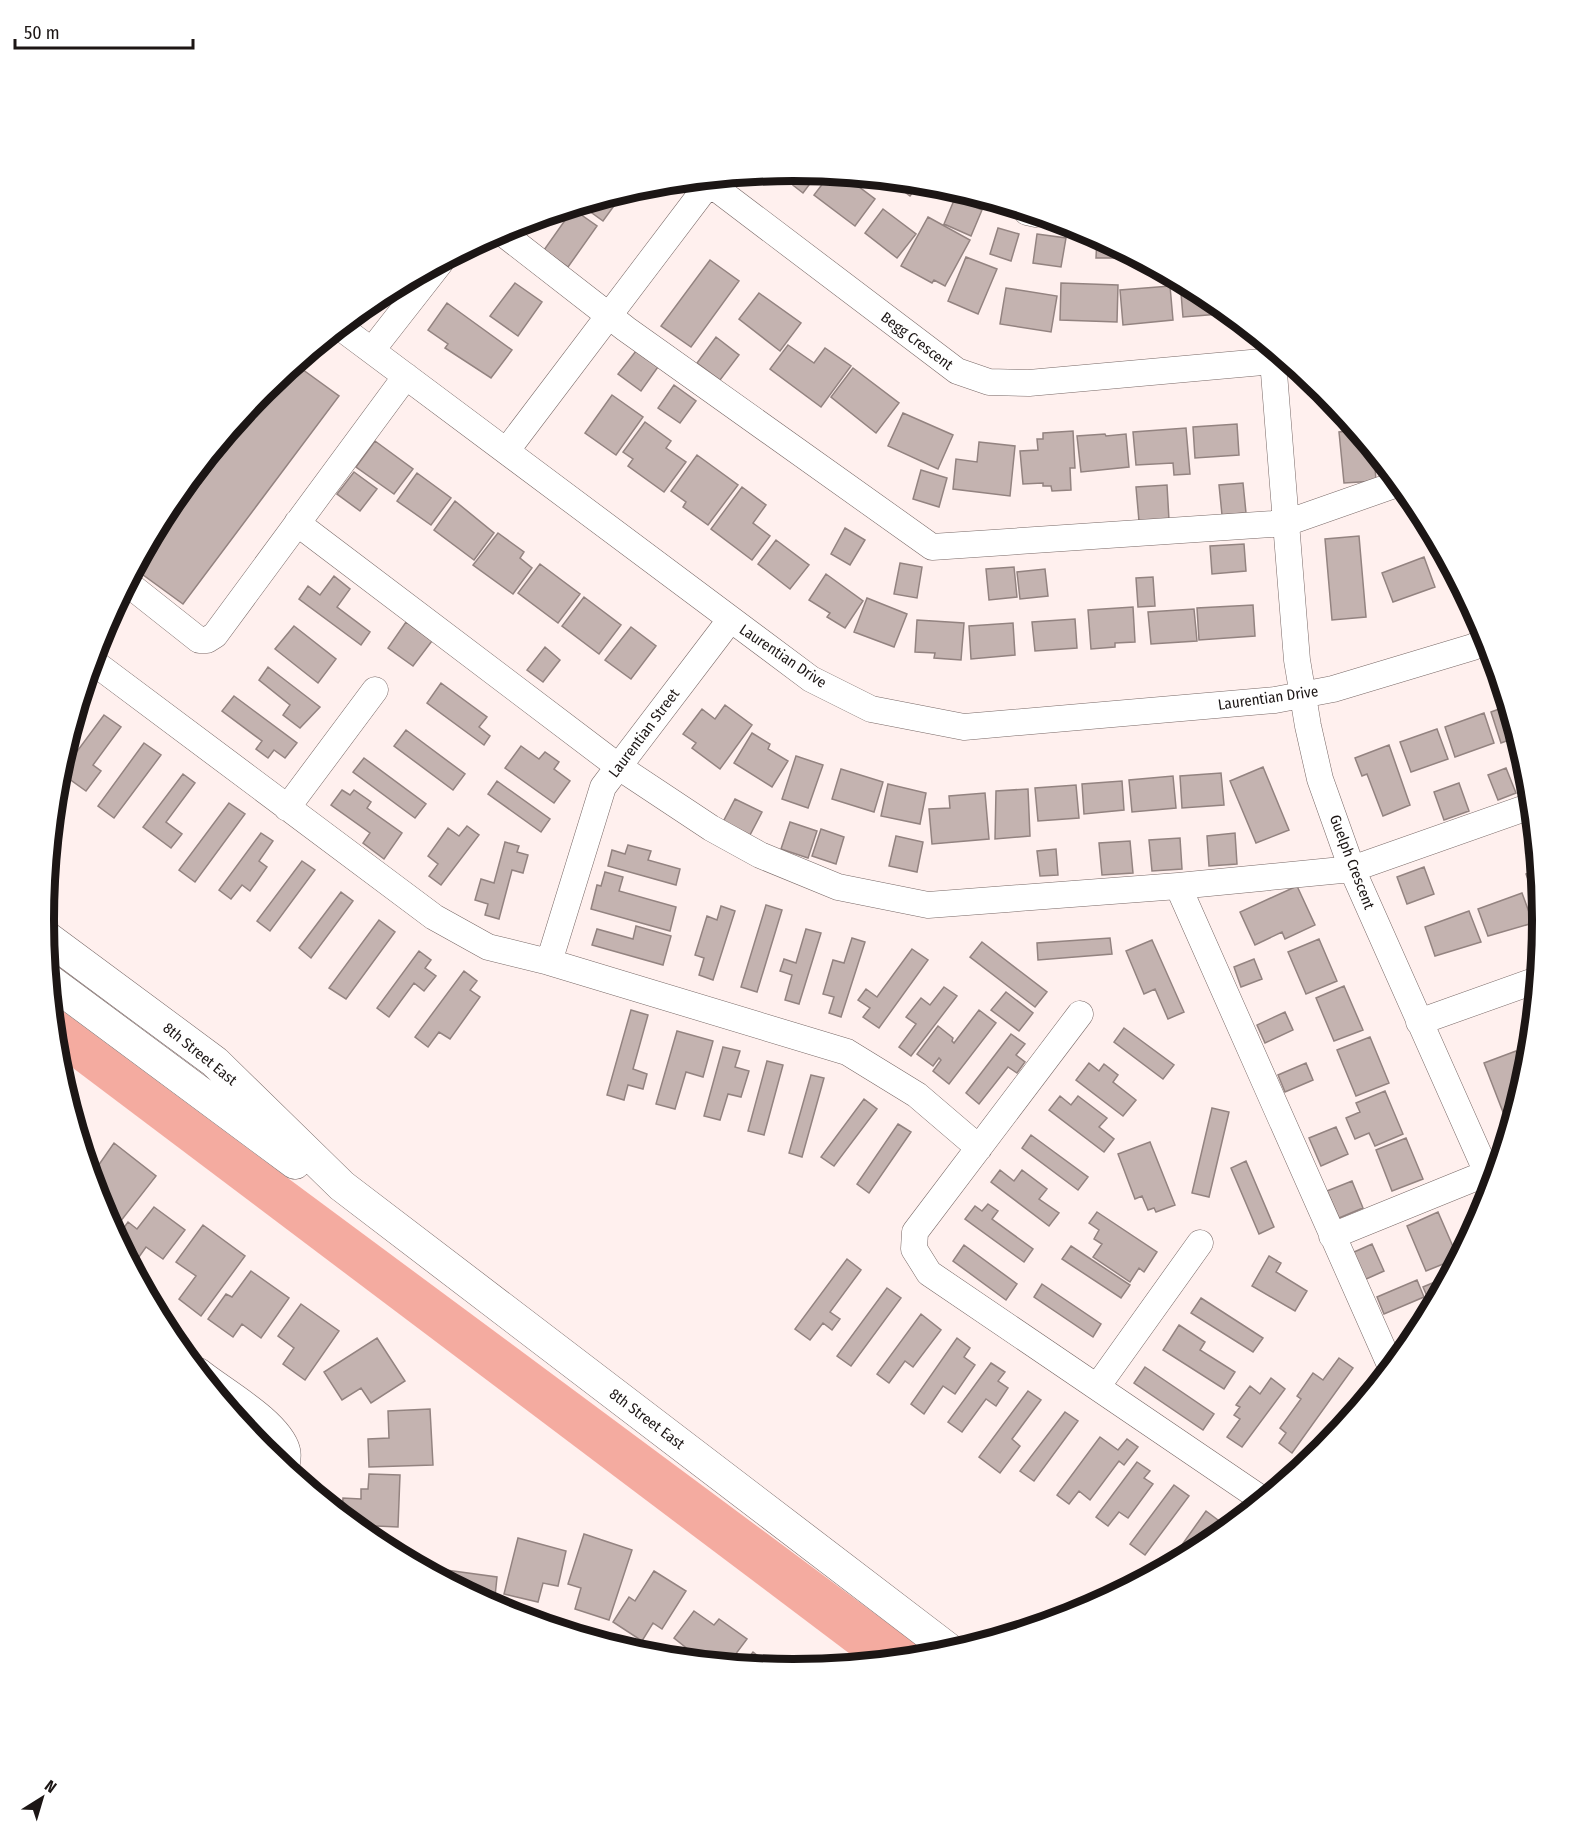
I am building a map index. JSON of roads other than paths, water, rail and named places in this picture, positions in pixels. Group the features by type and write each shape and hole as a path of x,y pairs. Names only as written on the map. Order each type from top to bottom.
{"main road":[{"name":"8th Street East","path":"55,943 215,1062 342,1186 941,1644"},
{"name":"8th Street East","path":"58,987 294,1163 342,1186"}],"street":[{"name":"Begg Crescent","path":"717,185 957,371 989,382 1029,383 1269,355"},
{"name":"Begg Crescent","path":"507,450 707,186"},
{"path":"509,238 609,316 932,548 1286,523 1391,486"},
{"path":"372,350 429,277"},
{"name":"Laurentian Drive","path":"346,332 811,679 871,709 964,727 1275,700 1303,695 1462,650 1478,643"},
{"name":"Begg Crescent","path":"1273,359 1303,695"},
{"path":"133,588 199,640 207,640 215,635 406,376"},
{"path":"297,523 619,767 711,828 760,855 838,887 928,905 1178,886 1352,869 1523,809"},
{"name":"Laurentian Street","path":"549,962 603,787 730,620"},
{"path":"99,666 434,917 488,947 549,962 847,1052 917,1095 979,1148"},
{"path":"287,807 375,690"},
{"name":"Guelph Crescent","path":"1303,695 1320,779 1352,869 1419,1022 1489,1169"},
{"path":"1178,886 1387,1359"},
{"path":"1419,1022 1529,983"},
{"path":"1080,1014 915,1232 914,1249 929,1272 1256,1495"},
{"path":"1332,1236 1486,1177"},
{"path":"1097,1387 1200,1243"},
{"path":"224,1391 259,1415 281,1437 288,1452 287,1459"}]}
